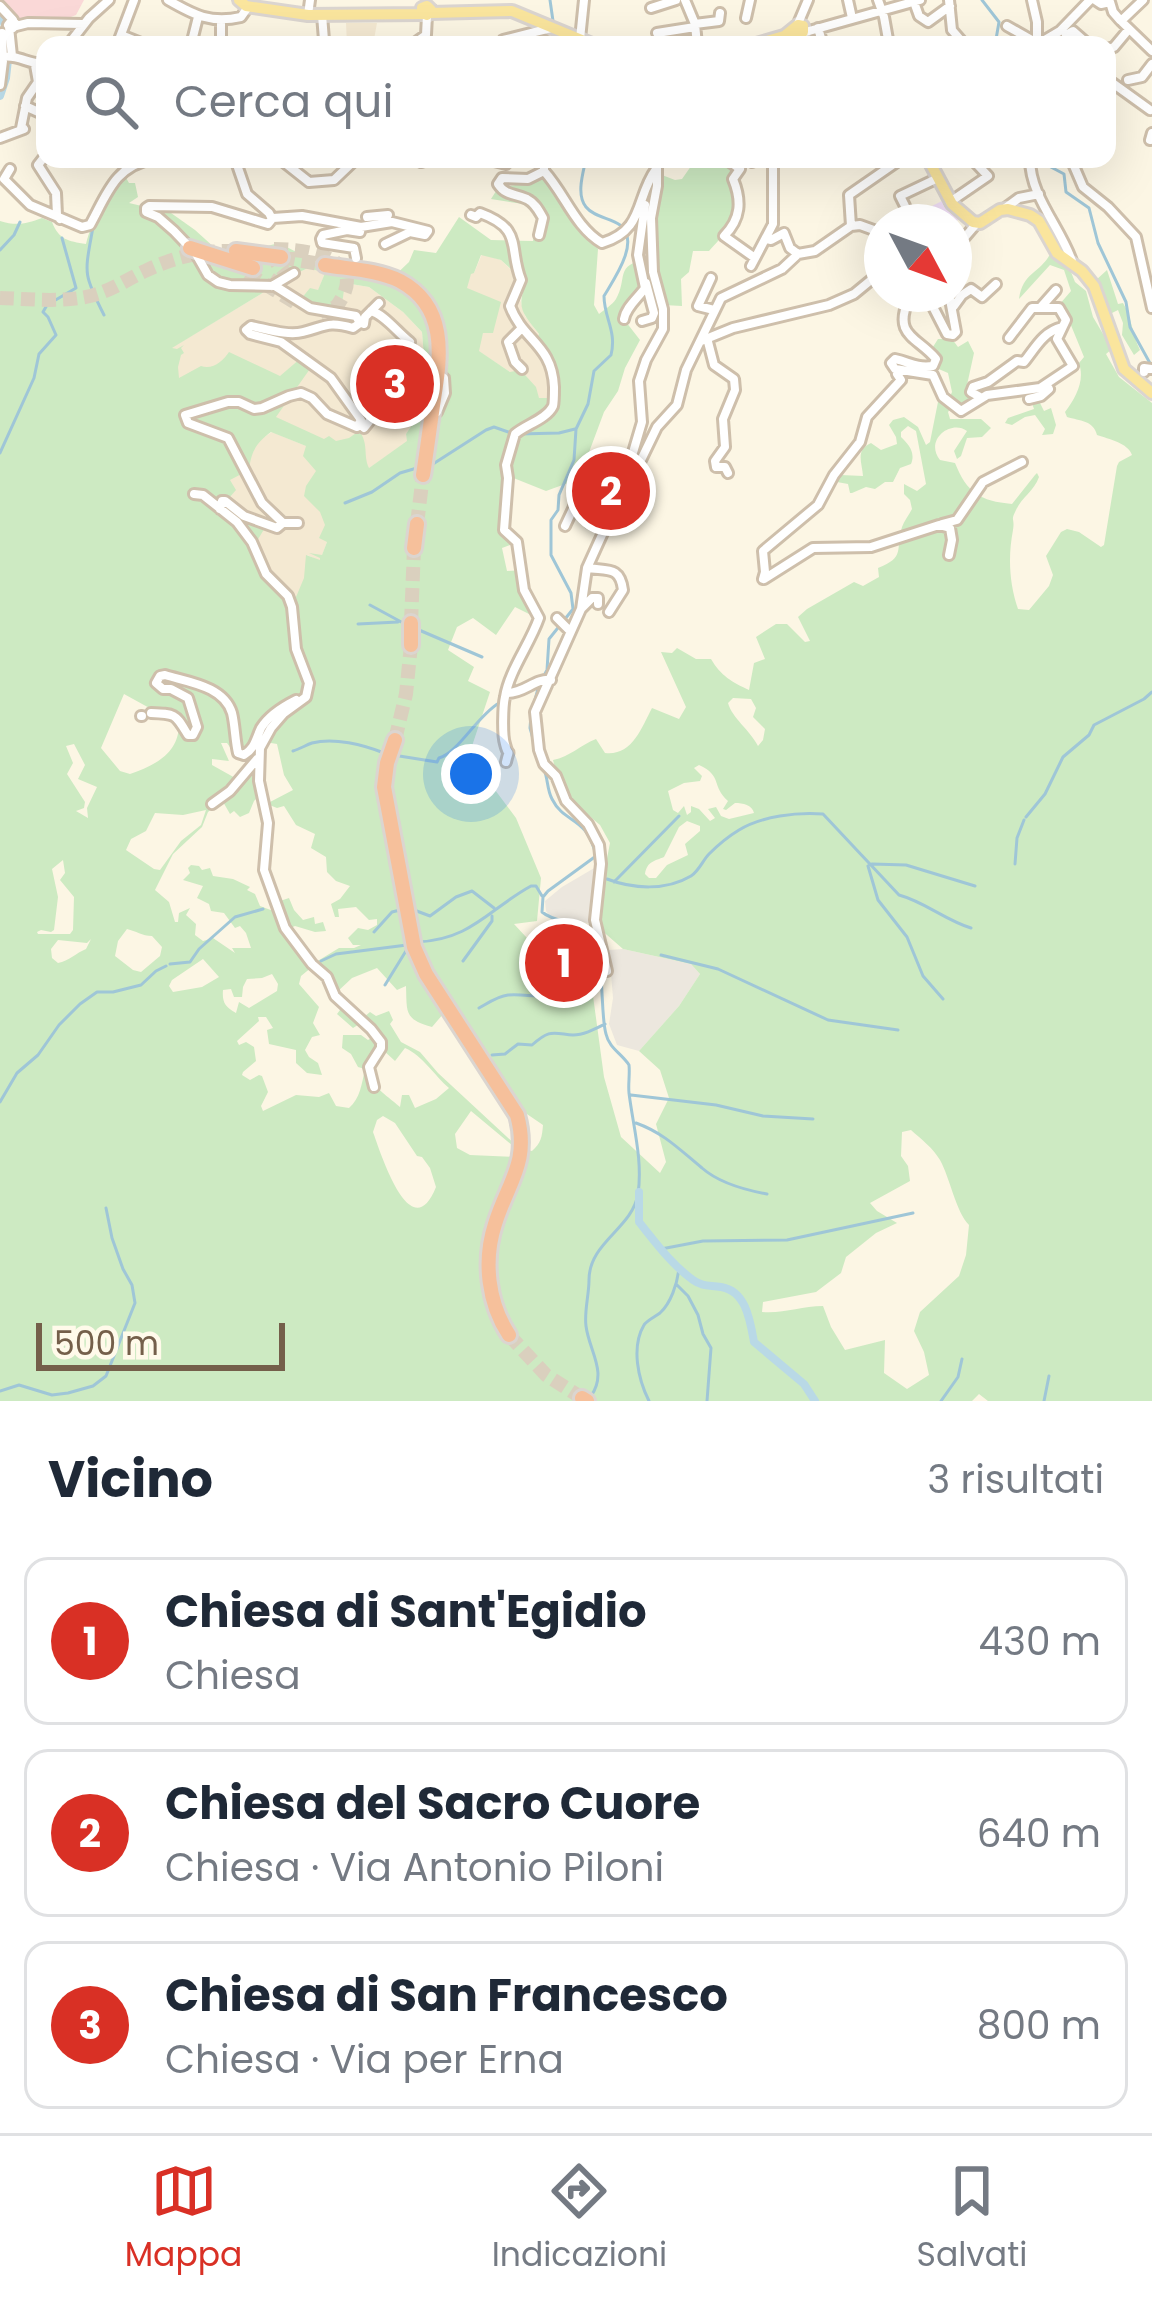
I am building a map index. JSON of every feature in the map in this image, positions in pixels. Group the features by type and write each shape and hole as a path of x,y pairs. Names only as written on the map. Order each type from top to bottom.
{"highway":[{"path":"205,260 277,256"},
{"path":"326,265 393,278 421,298 434,318 441,356 425,471"},
{"path":"414,548 417,524"},
{"path":"410,645 411,623"},
{"path":"394,744 387,763 386,800 410,930 422,967 517,1115 522,1134 519,1166 496,1221 489,1257 494,1306 509,1335"}],"main road":[{"path":"246,3 315,15 426,8 512,11 573,36"},
{"path":"793,36 807,28"},
{"path":"933,168 950,202 977,224 1004,209 1036,219 1055,250 1094,286 1152,393"}],"street":[{"path":"74,36 109,0"},
{"path":"120,36 134,0"},
{"path":"168,0 198,17 221,21 235,20 246,3"},
{"path":"310,0 323,36"},
{"path":"580,36 584,0"},
{"path":"651,8 676,0"},
{"path":"686,0 696,36"},
{"path":"746,18 750,0"},
{"path":"808,0 803,12 815,36"},
{"path":"848,0 852,18"},
{"path":"1033,0 1038,36"},
{"path":"1053,36 1092,0 1110,2 1121,21 1152,51"},
{"path":"1121,21 1143,0"},
{"path":"807,28 852,18 880,5 916,1 919,16 928,22 950,3"},
{"path":"950,3 952,30 957,36"},
{"path":"880,5 887,36"},
{"path":"0,85 10,28 2,8"},
{"path":"662,36 719,21 720,13"},
{"path":"193,36 198,17"},
{"path":"221,21 221,36"},
{"path":"10,28 29,22 83,24"},
{"path":"1007,26 1024,36"},
{"path":"522,36 556,29"},
{"path":"1116,45 1129,29"},
{"path":"8,57 36,63"},
{"path":"1128,80 1142,77 1152,64"},
{"path":"1116,85 1150,110"},
{"path":"0,138 23,129 25,106 36,86"},
{"path":"25,106 36,111"},
{"path":"40,168 56,193 61,220"},
{"path":"10,170 4,179 30,205 82,227 90,224 127,168"},
{"path":"238,168 248,195 272,218"},
{"path":"291,168 309,182 334,180 347,168"},
{"path":"539,235 543,218 534,204 507,194 498,184 502,178 528,179 544,171 597,242 608,243 625,231 654,168"},
{"path":"642,321 654,313 638,255 654,168"},
{"path":"590,512 590,523 596,526 620,493 642,422 639,381 664,322 654,279 654,168"},
{"path":"739,168 733,179 739,200 733,227 724,236 753,262 773,224 773,168"},
{"path":"851,226 849,195 888,168"},
{"path":"950,202 988,176 980,168"},
{"path":"1030,168 1074,266"},
{"path":"1075,168 1083,187 1136,237 1152,308"},
{"path":"904,204 900,196 938,178"},
{"path":"1004,209 1019,198 1039,194"},
{"path":"1044,205 1056,206"},
{"path":"362,322 356,316 310,308 284,288 218,282 205,260 146,208 212,207 266,225 272,218 302,216 392,222 428,231 425,236 410,232 385,244"},
{"path":"470,215 489,216 514,241 521,280 510,306 516,322 548,357 554,394 550,411 515,434 507,457 504,530 517,542 524,590 539,618 502,704 509,753 506,762"},
{"path":"356,258 355,248 322,243 321,239 347,230 360,232 365,223"},
{"path":"972,229 977,224"},
{"path":"620,493 626,491 657,427 677,405 686,370 723,296 782,269 798,254 815,250 851,226 864,226"},
{"path":"766,238 784,233 798,254"},
{"path":"272,286 294,273"},
{"path":"711,278 698,306 714,310"},
{"path":"624,319 646,281"},
{"path":"972,291 982,297 996,284"},
{"path":"701,338 830,305 864,286"},
{"path":"1009,338 1028,311 1041,307 1056,290"},
{"path":"362,426 332,378 281,342 246,330 251,326 301,333 334,323 353,328 379,303"},
{"path":"892,366 933,375 943,398 959,411 987,395 1035,390 1073,366 1057,339 1066,320 1063,312 1041,307"},
{"path":"371,311 410,342"},
{"path":"906,312 907,334 933,353 936,362 933,366 891,362 891,370 901,380 867,417 860,442 818,505 764,551 763,579 813,548 871,547 958,520 983,482 1022,462"},
{"path":"936,312 947,334 953,335 954,312"},
{"path":"980,398 971,392 974,387 1017,361 1024,362 1052,329 1064,326"},
{"path":"522,328 508,342 514,362 522,369"},
{"path":"701,338 714,365 734,379 735,390 722,419 725,447 715,461 716,467 725,467 728,473"},
{"path":"1028,399 1046,393 1046,384"},
{"path":"220,508 225,501 244,516 278,528 293,526 271,513 256,493 228,438 188,423 187,412 228,402 262,408 302,394 327,414 362,426 380,408"},
{"path":"565,526 586,481 611,504"},
{"path":"194,494 203,495 237,522 266,574 291,602 294,640 309,681 306,697 284,713 260,748 268,823 264,870 280,918 327,977 335,996 371,1029 381,1046 369,1067 374,1087"},
{"path":"581,609 587,568 611,504"},
{"path":"271,513 281,515 288,510"},
{"path":"940,524 950,528 949,555"},
{"path":"587,568 618,573 623,590 609,612"},
{"path":"608,971 595,920 599,845 544,764 536,708 562,624 592,598 598,598 597,604 609,605 619,599"},
{"path":"145,715 175,715 188,735 193,735 197,727 188,698 156,682 165,675 206,688 228,704 238,752 244,755 253,749 271,716 306,692"},
{"path":"507,692 546,680"},
{"path":"212,804 258,758"}],"shaded area":[{"path":"0,0 84,0 76,15 63,20 16,18"},
{"path":"346,23 377,23 375,36 347,36"},
{"path":"482,254 501,260 526,284 520,299 525,316 539,334 537,339 552,359 556,378 552,398 539,398 478,351 483,332 466,288"},
{"path":"308,268 325,273 318,291 302,298 345,283 369,287 422,332 421,411 406,434 408,441 368,469 329,443 275,417 298,386 128,411 121,356 171,348"},
{"path":"272,432 311,448 334,523 320,561 307,555 329,587 327,604 298,601 269,575 256,524 221,505 229,481 258,441"},
{"path":"596,867 594,924 550,916 545,901"},
{"path":"609,950 691,964 700,974 639,1051 617,1045 609,1024 613,998"}],"green space":[{"path":"690,168 735,168 736,205 731,222 709,251 693,251 689,272 681,279 682,306 664,305 656,316 648,313 644,294 619,313 640,340 604,412 579,479 546,491 511,477 506,529 518,542 502,548 507,571 523,570 537,618 515,607 496,635 473,618 457,627 448,650 474,667 468,681 490,692 469,755 516,818 541,878 537,921 514,924 564,978 591,981 604,1077 621,1137 660,1173 666,1162 656,1124 669,1098 660,1070 639,1051 700,974 691,964 623,949 599,928 610,843 600,825 560,787 553,760 596,739 605,753 622,750 634,740 652,708 679,719 686,707 661,652 672,653 677,648 696,659 711,659 727,678 749,690 754,663 765,659 756,637 776,624 787,624 805,642 810,641 798,617 854,582 863,586 879,577 878,568 898,552 902,527 912,509 904,484 917,491 926,484 916,431 908,426 901,432 912,460 900,468 893,482 850,493 848,484 837,482 841,475 863,476 861,457 866,446 871,443 881,450 897,444 889,425 893,420 904,417 918,427 926,445 930,442 938,402 931,385 933,381 949,399 952,392 948,373 934,367 939,358 931,350 938,339 952,339 958,347 968,341 974,353 967,385 976,396 964,408 954,404 948,412 950,419 981,419 991,428 982,437 967,438 957,459 954,451 967,431 947,430 935,445 940,460 955,463 976,494 1001,503 1012,504 1037,473 1039,477 1013,518 1010,570 1018,609 1029,610 1049,586 1053,575 1046,556 1061,532 1079,532 1104,545 1117,466 1132,455 1122,444 1097,435 1089,424 1065,412 1078,389 1079,363 1084,357 1059,305 1071,291 1064,270 1050,265 1019,299 1024,282 1052,250 1086,291 1093,317 1112,349 1106,354 1119,377 1152,403 1152,1401 988,1401 979,1394 972,1401 0,1401 0,221 21,224 42,218 52,222 65,239 86,244 100,207 125,176 135,183 138,197 129,203 165,205 215,248 245,251 253,244 279,243 331,270 386,284 409,262 414,250 436,253 459,217 491,240 533,241 537,212 523,204 491,199 498,188 547,176 569,196 574,214 598,249 594,305 599,314 616,299 626,269 647,260 656,231 662,175 682,179","holes":["481,255 501,260 526,283 522,305 552,366 552,398 539,398 536,387 516,365 510,372 479,351 483,333 493,333 501,302 467,288","308,268 325,273 318,290 310,288 301,299 312,306 341,311 345,283 369,287 422,332 421,411 406,434 407,441 369,468 359,431 336,441 329,436 324,439 276,417 312,366 301,358 280,376 229,352 217,364 201,366 179,378 184,345 172,348","271,432 306,446 303,456 316,471 304,496 325,525 319,538 327,542 322,555 309,553 320,560 306,555 296,597 269,575 257,541 266,526 222,506 236,490 230,480 249,470 258,444","124,694 179,727 169,752 130,774 120,771 101,748","733,698 751,699 756,708 753,717 765,729 758,746 728,703","265,742 277,744 293,790 265,800 261,779","221,743 227,743 237,757 251,757 237,779 212,765 212,759 229,761","74,744 85,765 78,779 97,787 87,808 88,818 76,811 85,802 67,774 73,763 66,746","699,765 711,773 728,801 723,809 741,803 754,813 729,819 716,807 708,809 715,818 710,821 691,806 687,815 684,806 678,813 673,810 668,791 700,781 702,776 694,768","260,795 266,822 264,873 276,912 260,906 255,894 247,890 250,887 213,876 210,868 191,865 183,880 203,886 197,898 246,933 251,948 232,948 235,953 213,938 203,941 195,935 196,924 186,915 190,908 179,913 175,922 169,902 155,890 173,854 222,800 230,814 249,813","267,804 284,806 296,825 315,834 311,848 326,857 327,872 350,886 331,904 335,917 339,917 338,909 356,907 369,920 377,919 377,925 358,928 348,938 353,945 361,945 311,960 288,929 326,931 323,922 315,924 314,917 303,920 289,898 277,902 267,872 273,814","206,810 201,825 181,841 160,870 126,850 131,839 146,831 155,813 183,815","687,821 700,826 685,844 688,855 649,878 645,874 650,864 664,857 679,827","63,860 65,873 60,880 74,897 73,930 70,934 37,932 54,930 58,897 52,869","127,929 152,936 162,947 160,956 141,972 115,956","91,939 86,949 58,963 51,949 58,940 87,943","203,959 219,977 202,987 173,992 172,980","312,967 327,982 332,999 343,1006 337,1014 353,1028 361,1023 373,1037 343,1035 342,1048 365,1069 349,1108 336,1106 329,1093 296,1095 263,1111 268,1092 262,1076 250,1080 242,1075 256,1061 254,1047 237,1041 258,1017 266,1017 273,1028 267,1030 269,1044 296,1050 296,1063 307,1073 322,1075 305,1050 312,1037 320,1035 313,1023 319,1007 299,984","377,968 397,990 406,986 407,1009 416,1021 432,1027 444,1013 521,1110 543,1125 537,1145 532,1151 519,1148 420,1052 401,1042 390,1024 389,1011 364,1017 336,993 352,978","272,974 278,984 277,991 249,1008 239,1002 236,1013 225,1004 223,990 231,989 234,997 242,997 247,979","405,1048 411,1051 449,1088 415,1108 409,1095 402,1095 400,1107 378,1088 373,1077 383,1050 395,1061","471,1111 519,1151 518,1157 470,1155 457,1148 455,1134","383,1116 395,1123 422,1157 436,1187 426,1203 417,1208 398,1191 373,1132","911,1130 940,1160 969,1225 959,1276 920,1312 914,1331 929,1375 907,1389 884,1373 885,1340 845,1350 823,1306 762,1312 763,1302 816,1292 841,1273 846,1257 897,1223 870,1203 910,1181 901,1156 902,1132"]},
{"path":"1107,270 1140,350 1134,355 1122,335 1118,310 1108,315 1095,281"},
{"path":"1032,403 1040,403 1044,411 1051,408 1056,425 1053,434 1042,435 1045,429 1035,415 1012,425 1005,423 1034,409"}],"waterway":[{"path":"550,0 553,21"},
{"path":"982,0 999,22 997,36"},
{"path":"0,12 6,29"},
{"path":"0,96 9,50"},
{"path":"536,749 531,715 547,670 549,639 573,609 571,593 551,555 551,520 574,460 576,429 588,404 594,371 611,355 604,296 624,260 628,240 620,225 586,207 581,196 584,168"},
{"path":"1053,168 1064,174 1066,192 1089,208 1098,243 1126,302 1130,327 1151,365"},
{"path":"0,250 20,222"},
{"path":"93,227 87,272 104,315"},
{"path":"0,453 34,378 39,354 56,335 43,312 76,288 62,238"},
{"path":"433,464 486,430 494,427 511,433"},
{"path":"519,434 575,429"},
{"path":"345,503 417,468"},
{"path":"370,605 405,624"},
{"path":"358,624 398,622"},
{"path":"419,630 482,657"},
{"path":"1026,817 1045,794 1063,757 1094,725 1152,692"},
{"path":"393,755 437,762 499,703"},
{"path":"293,751 330,741 384,753"},
{"path":"544,769 552,799 587,833 596,856 548,891 542,912 581,927 593,938 606,1034 629,1065 638,1156 634,1206 591,1267 586,1321 598,1378 591,1396"},
{"path":"607,879 638,886 681,881 694,874 716,847 748,825 780,816 823,814 899,895 971,928"},
{"path":"614,882 679,816"},
{"path":"1015,864 1024,820"},
{"path":"872,864 906,865 975,886"},
{"path":"868,866 878,900 907,937 923,976 943,999"},
{"path":"417,942 452,936 531,886 542,896"},
{"path":"414,910 430,916 472,891 494,908"},
{"path":"170,964 190,962 235,917 263,909"},
{"path":"374,932 392,912 400,910"},
{"path":"463,961 492,916"},
{"path":"321,961 336,954 407,945"},
{"path":"385,985 409,946"},
{"path":"661,955 718,969 828,1020 898,1030"},
{"path":"0,1102 17,1073 80,1004 97,992 141,985 166,966"},
{"path":"479,1008 504,996 544,995 566,983 600,987"},
{"path":"492,1055 505,1054 518,1044 532,1045 547,1034 577,1035 605,1024"},
{"path":"631,1095 813,1119"},
{"path":"636,1123 663,1137 716,1178 767,1194"},
{"path":"639,1192 639,1222 658,1245 693,1280 736,1294 754,1342 804,1384 815,1401"},
{"path":"0,1391 19,1385 52,1395 68,1393 93,1386 106,1376 135,1303 106,1208"},
{"path":"661,1249 703,1241 787,1240 913,1213"},
{"path":"649,1401 639,1373 640,1334 645,1323 667,1304 679,1269"},
{"path":"676,1284 688,1296 711,1348 707,1401"},
{"path":"941,1401 958,1377 962,1359"},
{"path":"1044,1401 1049,1376"}],"tunnel":[{"path":"274,249 318,254 341,267 347,277 345,290 336,307 320,312"},
{"path":"0,298 83,297 178,258 236,251"},
{"path":"281,257 325,265"},
{"path":"270,279 279,285 288,281 276,262"},
{"path":"247,273 299,305"},
{"path":"417,524 423,475"},
{"path":"411,623 414,548"},
{"path":"395,740 411,645"},
{"path":"509,1335 546,1375 582,1398"}],"place":[{"name":"Chiesa di San Francesco","path":"395,384"},
{"name":"Chiesa del Sacro Cuore","path":"611,491"},
{"name":"Chiesa di Sant'Egidio","path":"564,963"}]}
